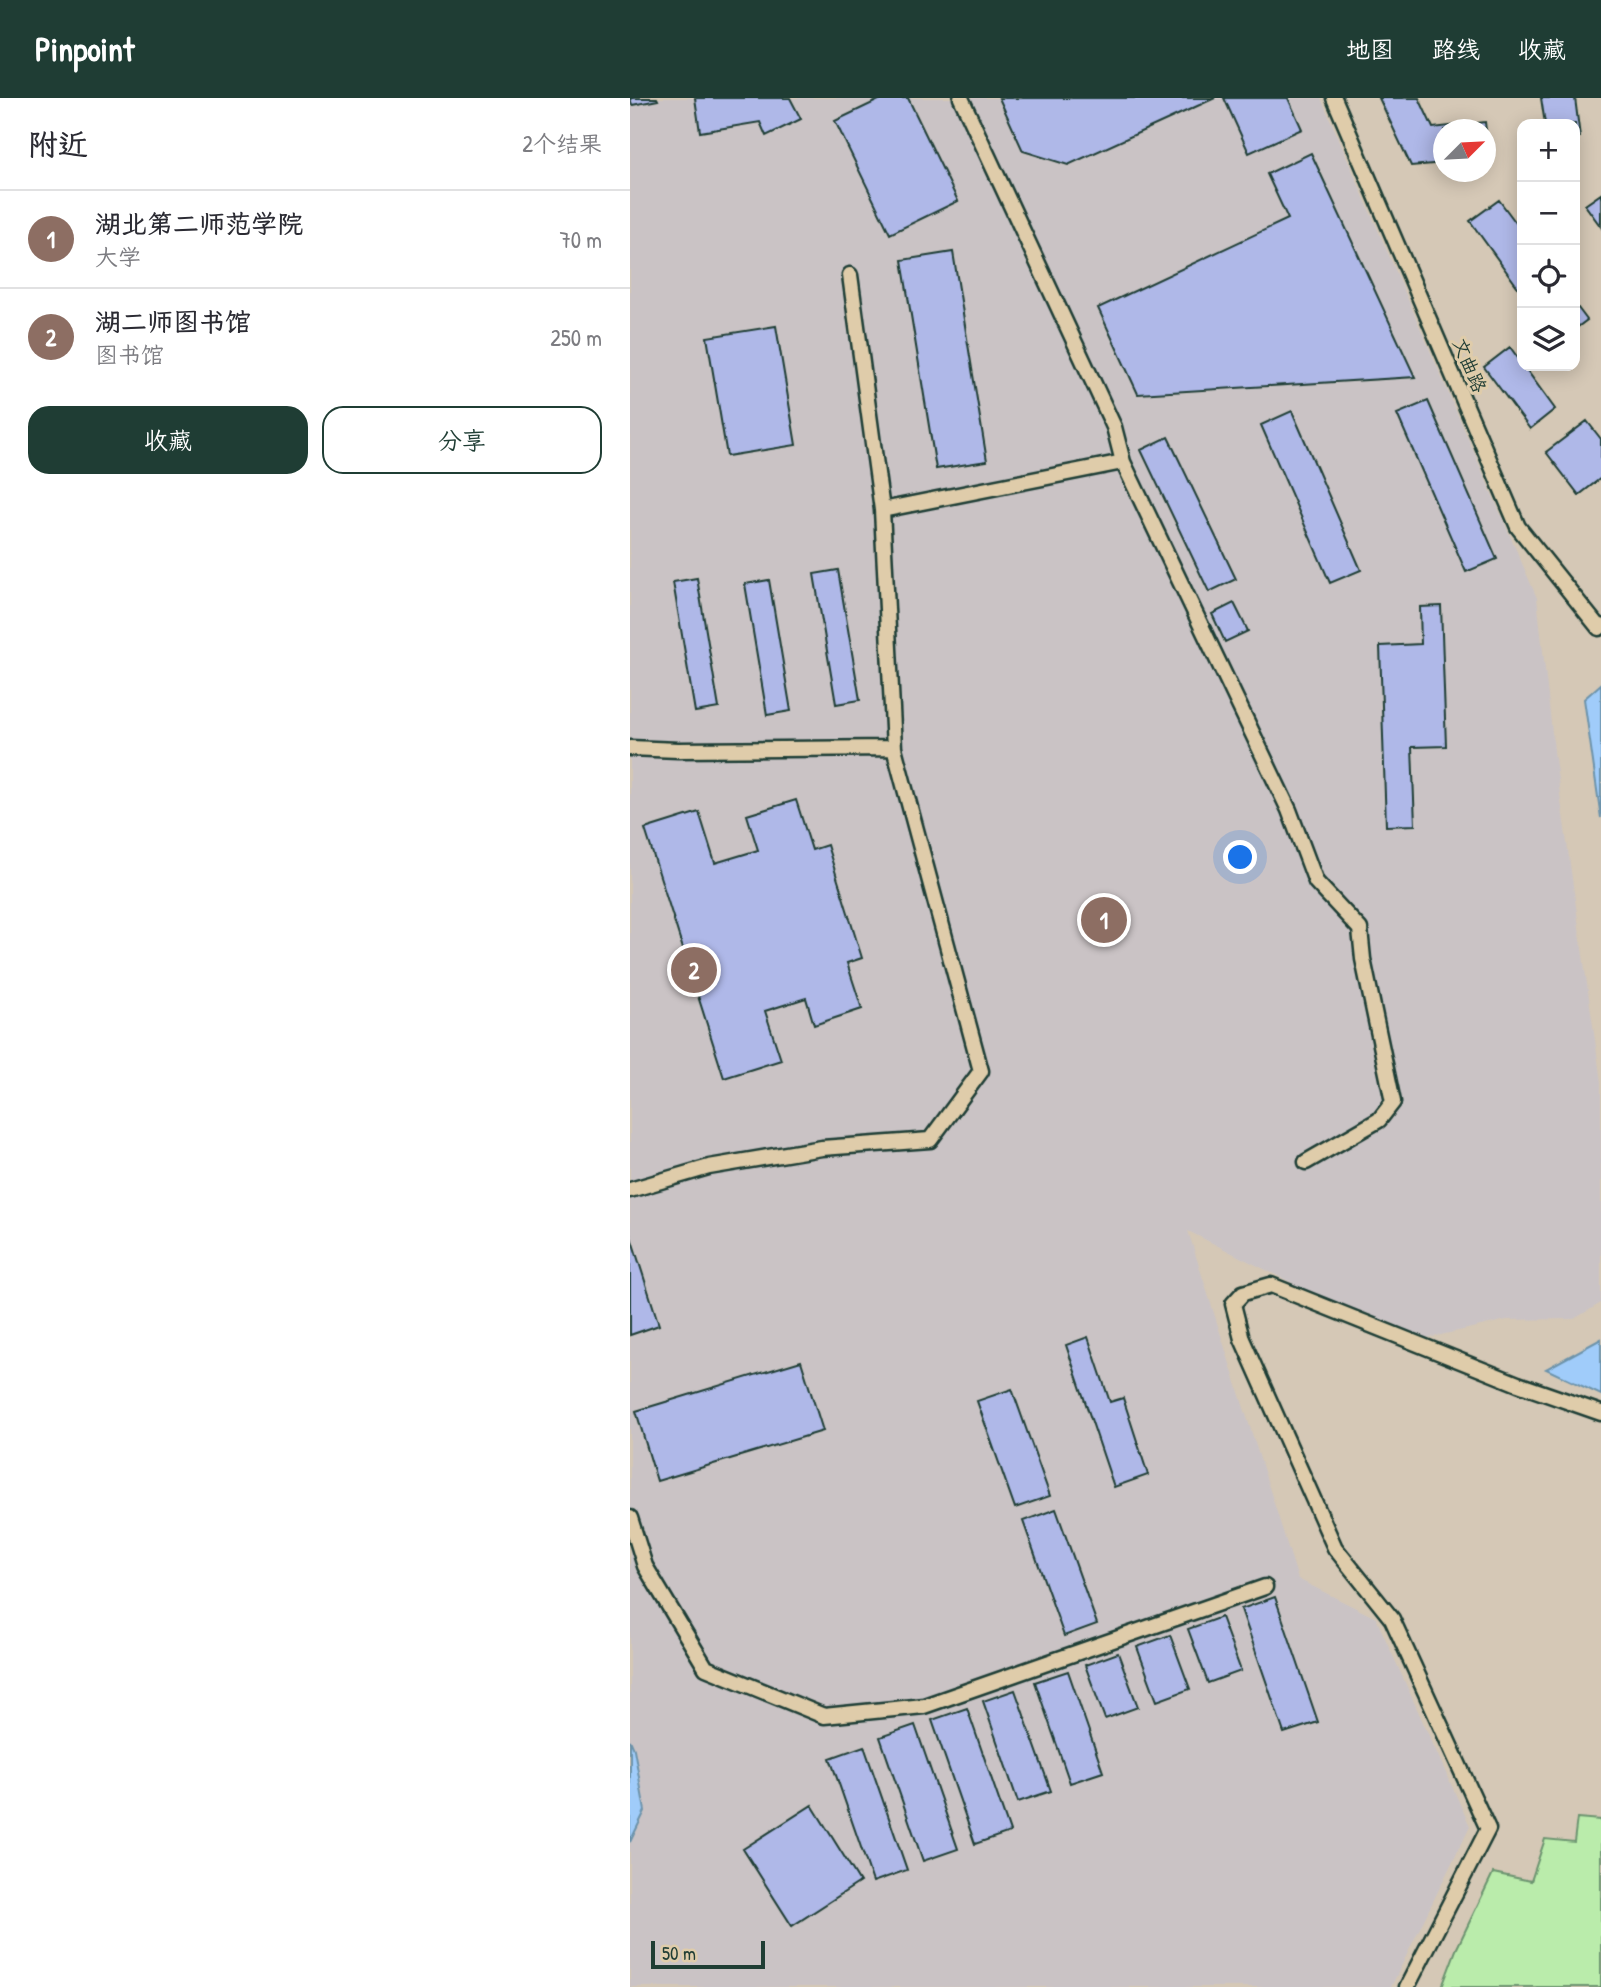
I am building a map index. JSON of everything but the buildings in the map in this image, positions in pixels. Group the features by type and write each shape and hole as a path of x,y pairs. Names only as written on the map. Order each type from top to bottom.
{"street":[{"path":"961,98 1114,427 1123,462 1289,810 1316,882 1360,929 1363,959 1392,1102 1379,1120 1306,1162"},
{"name":"文曲路","path":"1334,98 1518,527 1599,628 1601,626"},
{"path":"630,1190 709,1167 822,1148 930,1140 981,1071 894,748 882,510 850,275"},
{"path":"882,510 1123,462"},
{"path":"630,748 894,748"},
{"path":"1407,1987 1488,1829 1392,1619 1335,1548 1242,1339 1233,1304 1244,1293 1272,1285 1518,1384 1601,1413"},
{"path":"630,1518 645,1566 706,1668 824,1716 924,1706 1265,1587"}],"shaded area":[{"path":"630,98 1321,98 1537,598 1555,759 1601,1082 1601,1303 1574,1319 1507,1320 1410,1342 1188,1231 1298,1579 1376,1618 1470,1826 1391,1987 630,1987"}],"green space":[{"path":"1577,1818 1601,1820 1601,1987 1442,1987 1456,1950 1493,1873 1531,1881 1545,1839 1574,1842"}],"water":[{"path":"1601,684 1601,818 1584,699"},
{"path":"1601,1339 1601,1395 1546,1369"},
{"path":"630,1740 645,1811 630,1842"}],"place":[{"name":"湖北第二师范学院","path":"1104,920"},
{"name":"湖二师图书馆","path":"694,970"}]}
